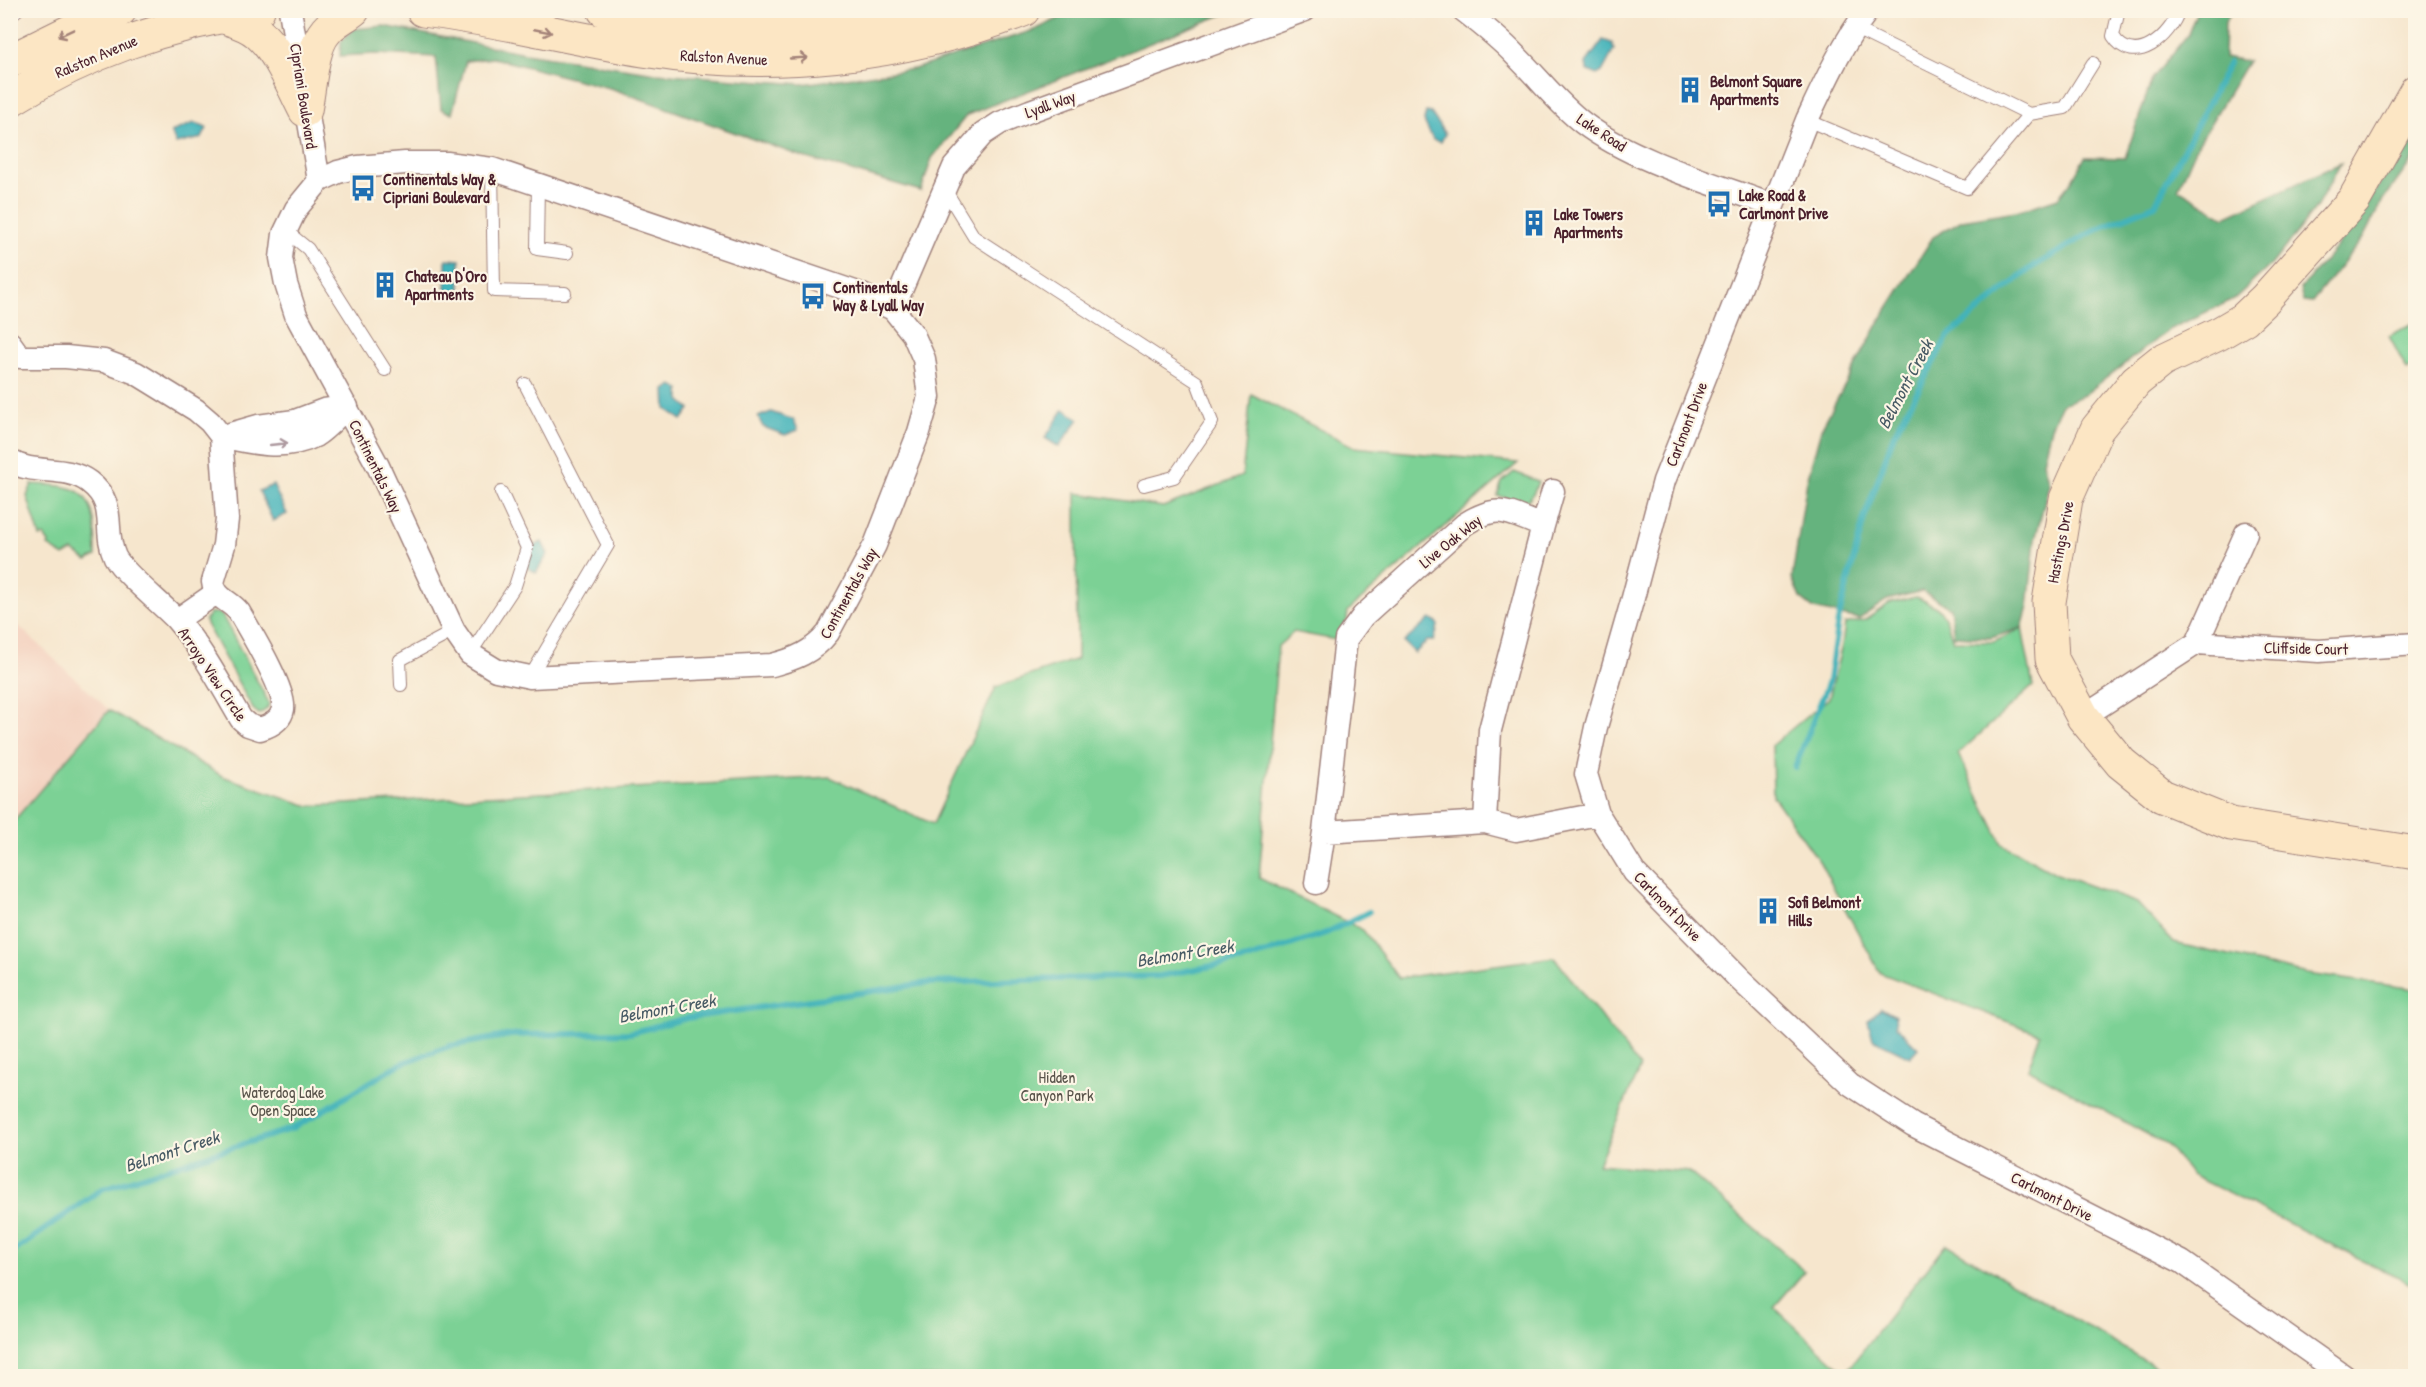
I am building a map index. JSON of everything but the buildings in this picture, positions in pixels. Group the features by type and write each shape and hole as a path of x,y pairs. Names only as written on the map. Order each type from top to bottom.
{"main road":[{"name":"Ralston Avenue","path":"10,100 48,77 110,48 162,31 258,10"},
{"path":"306,110 317,46 329,27 353,10"},
{"name":"Ralston Avenue","path":"423,10 645,51 749,60 810,58 904,46 950,35 1023,10"},
{"name":"Ralston Avenue","path":"604,10 703,27 754,30 854,24 924,10"},
{"name":"Ralston Avenue","path":"10,62 116,11"},
{"path":"224,17 243,23 258,33 272,49 306,110"},
{"name":"Hastings Drive","path":"2415,91 2354,200 2265,300 2244,319 2161,361 2136,381 2097,429 2066,499 2049,602 2052,659 2083,717 2121,764 2162,796 2231,824 2415,853"}],"street":[{"name":"Cipriani Boulevard","path":"290,10 319,181"},
{"name":"Lyall Way","path":"893,309 954,167 969,147 983,134 1000,123 1305,10"},
{"name":"Lake Road","path":"1462,10 1489,30 1552,95 1583,123 1620,147 1772,205"},
{"name":"Carlmont Drive","path":"1861,19 1829,73 1807,120 1664,481 1634,598 1596,727 1586,774 1598,814 1634,872 1739,979 1850,1084 1913,1125 2182,1262 2344,1377"},
{"name":"Continentals Way","path":"405,163 447,163 492,169 819,279 893,309 913,334 924,359 929,397 919,432 874,545 820,644 792,660 772,665 530,678 496,670 470,654 454,631 378,466 296,315 286,285 281,258 286,231 296,209 319,181 338,172 358,167 405,163"},
{"path":"14,353 104,361 136,373 196,410 210,422 221,436 227,519 224,545 213,582 216,593"},
{"path":"221,436 260,445 302,440 315,436 347,406"},
{"name":"Arroyo View Circle","path":"10,461 30,470 66,472 97,489 107,504 115,556 177,620 205,658 240,719 260,729 276,722 283,711 280,691 239,612 231,602 216,593 177,620"},
{"path":"1485,822 1490,730 1553,491"},
{"name":"Live Oak Way","path":"1316,883 1346,639 1357,623 1465,524 1484,512 1503,512 1543,526"},
{"path":"2083,717 2197,643 2246,533"},
{"name":"Cliffside Court","path":"2197,643 2319,651 2415,644"},
{"path":"1324,832 1485,822 1516,830 1598,814"}],"lane":[{"path":"10,15 17,10"},
{"path":"2119,10 2113,36 2118,45 2133,50 2146,48 2159,40 2169,30 2179,10"},
{"path":"1861,19 2029,114 2065,108 2093,63"},
{"path":"1807,120 1967,188 2029,114"},
{"path":"492,169 494,291 565,293"},
{"path":"538,184 537,249 567,253"},
{"path":"944,188 974,237 1197,382 1212,422 1174,477 1144,485"},
{"path":"286,231 308,249 385,370"},
{"path":"525,384 608,545 530,678"},
{"path":"470,654 515,586 527,548 501,492"},
{"path":"401,684 400,660 454,631"}],"shaded area":[{"path":"11,619 109,710 11,824"}],"green space":[{"path":"1074,11 1232,11 967,115 932,158 921,191 803,157 613,89 493,58 466,61 452,114 441,109 436,57 375,54 340,56 341,41 354,29 384,26 525,53 656,73 802,84 914,69 1037,29"},
{"path":"2197,11 2232,11 2225,22 2224,57 2248,61 2198,144 2178,189 2225,217 2341,163 2316,208 2272,264 2234,299 2170,329 2084,395 2062,404 2051,427 2043,462 2049,484 2035,540 2028,607 2022,628 1991,638 1954,636 1950,608 1922,591 1887,600 1859,619 1814,609 1800,598 1792,578 1807,481 1821,429 1881,319 1933,237 1962,220 2022,210 2058,198 2071,182 2085,157 2125,158 2152,79 2188,34"},
{"path":"2415,124 2415,156 2382,202 2363,238 2312,302 2303,301 2300,289 2337,246 2375,191"},
{"path":"2415,322 2415,365 2407,370 2389,336"},
{"name":"Hidden Canyon Park","path":"1251,394 1354,447 1518,463 1348,611 1347,620 1336,640 1294,632 1278,646 1259,878 1363,930 1399,978 1554,957 1640,1067 1598,1164 1689,1172 1805,1271 1774,1307 1845,1373 1946,1244 2171,1376 11,1376 11,824 109,710 222,776 309,806 830,777 933,824 996,687 1077,659 1076,493 1163,507 1242,476"},
{"path":"1514,472 1538,481 1535,491 1527,500 1518,501 1497,496 1502,482"},
{"path":"32,484 65,487 82,495 88,502 94,519 96,556 87,561 73,551 64,556 48,546 49,543 44,536 40,537 27,496"},
{"path":"1916,597 1933,605 1942,613 1953,641 1994,642 2022,628 2033,686 1958,754 2002,844 2057,874 2137,903 2174,943 2307,974 2415,989 2415,1286 2191,1175 2167,1145 2028,1069 2040,1034 1880,973 1819,861 1773,796 1772,745 1829,698 1845,624 1865,620 1890,603"},
{"path":"210,613 219,613 223,617 269,703 267,709 259,714 253,709 206,624 205,620"}],"water":[{"path":"1603,40 1612,43 1614,50 1602,72 1597,75 1587,70 1586,63"},
{"path":"1426,112 1431,113 1445,134 1441,142 1433,140 1424,121"},
{"path":"194,123 207,128 202,138 176,144 171,132"},
{"path":"446,259 460,260 460,292 446,292"},
{"path":"672,385 680,389 680,400 690,409 682,420 666,409 665,390"},
{"path":"1064,409 1079,419 1059,447 1045,438"},
{"path":"771,412 794,420 798,430 785,435 763,427 758,417"},
{"path":"273,485 287,514 273,521 259,491"},
{"path":"542,542 548,554 536,573 524,565 528,549"},
{"path":"1430,619 1437,622 1438,626 1434,641 1427,641 1415,653 1404,642"},
{"path":"1881,1008 1895,1016 1896,1026 1918,1048 1910,1057 1873,1039 1868,1021"}],"waterway":[{"name":"Belmont Creek","path":"1795,767 1829,681 1838,621 1864,519 1894,434 1948,336 2031,268 2097,229 2155,205 2229,63"},
{"name":"Belmont Creek","path":"10,1254 102,1189 294,1128 400,1064 450,1046 511,1035 630,1033 687,1018 927,983 1160,976 1248,959 1326,933 1369,912"}],"place":[{"name":"Belmont Square Apartments","path":"1690,90"},
{"name":"Continentals Way & Cipriani Boulevard","path":"363,188"},
{"name":"Lake Road & Carlmont Drive","path":"1719,204"},
{"name":"Lake Towers Apartments","path":"1534,223"},
{"name":"Chateau D'Oro Apartments","path":"385,285"},
{"name":"Continentals Way & Lyall Way","path":"813,296"},
{"name":"Sofi Belmont Hills","path":"1768,911"}],"park label":[{"name":"Waterdog Lake Open Space","path":"283,1101"}]}
